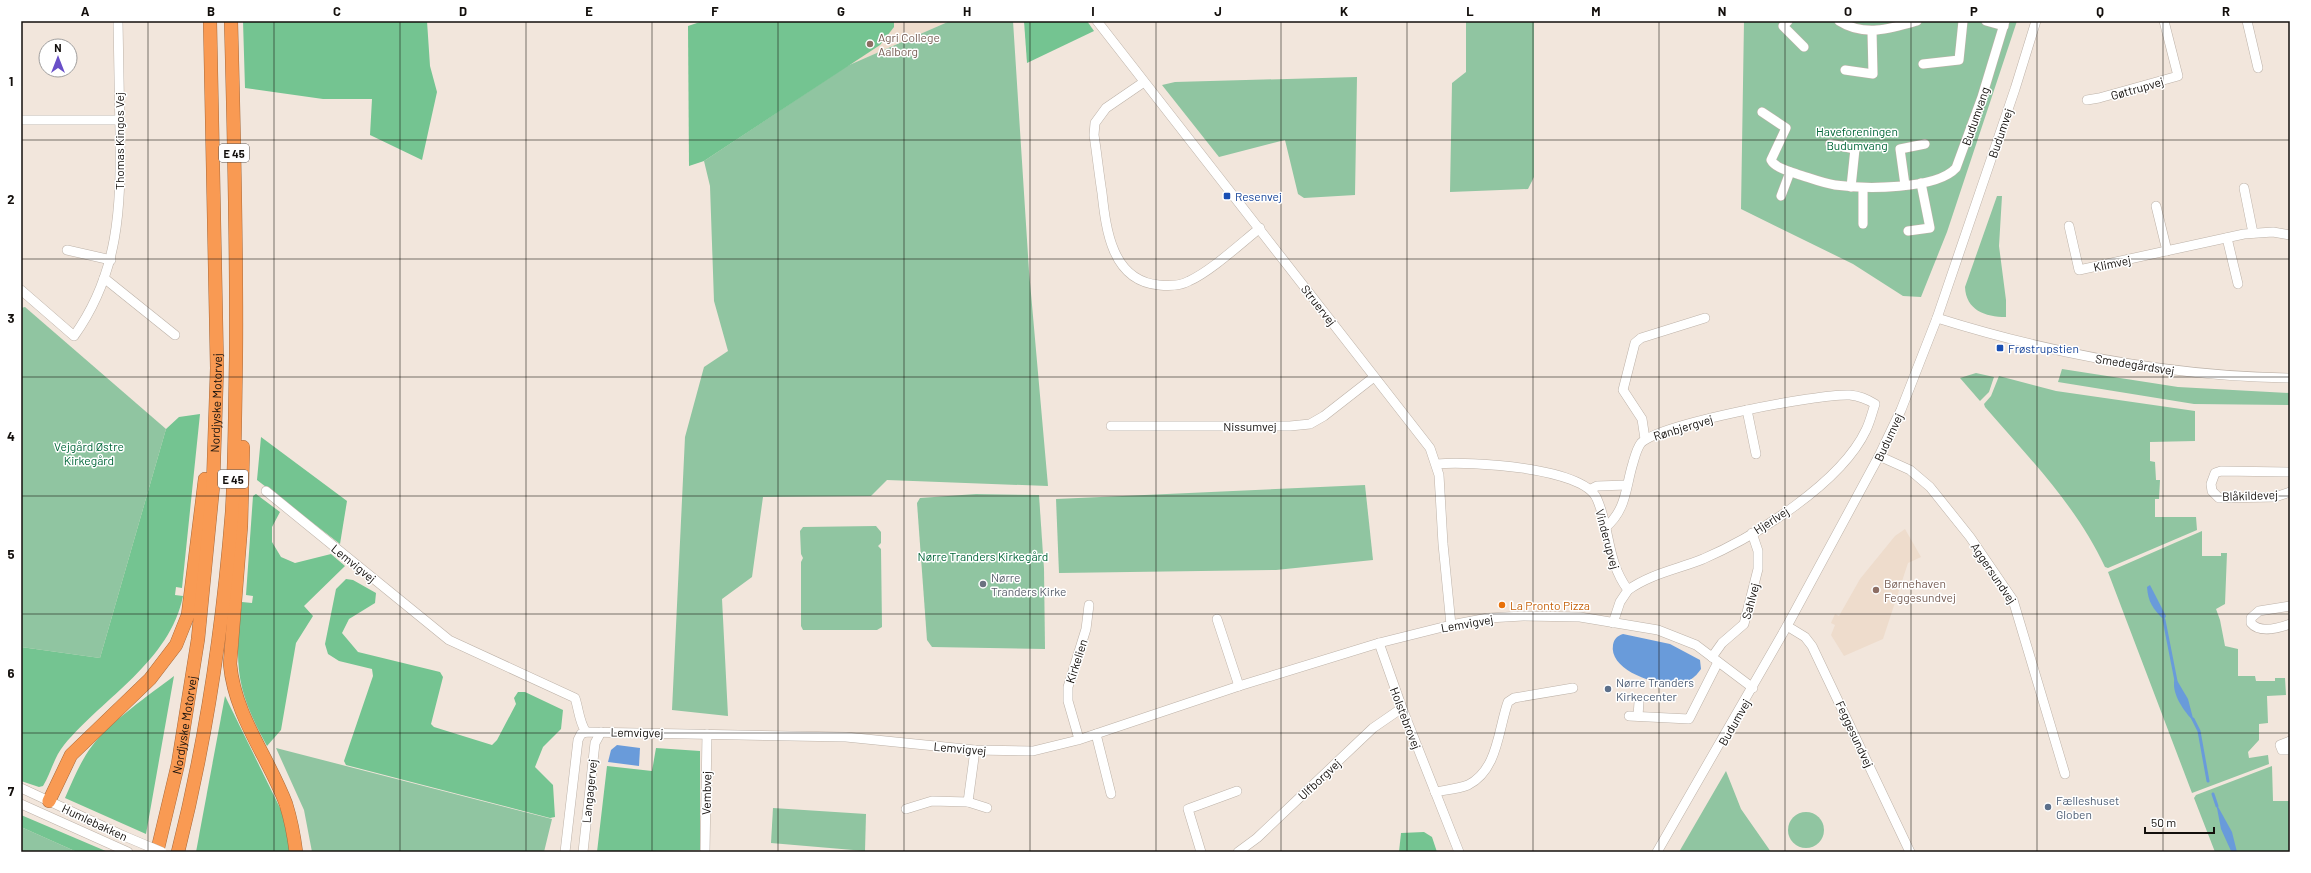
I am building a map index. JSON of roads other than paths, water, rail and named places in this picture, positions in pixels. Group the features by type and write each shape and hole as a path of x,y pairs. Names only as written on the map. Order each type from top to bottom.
{"highway":[{"name":"Nordjyske Motorvej","path":"157,852 178,764 198,640 213,486 217,368 210,21"},
{"name":"Nordjyske Motorvej","path":"178,852 196,778 214,671 232,513 235,437 236,286 231,21"},
{"path":"236,286 244,438 241,526 230,664 231,680 245,720 286,804 294,835 296,852"},
{"path":"49,801 71,755 159,669 176,645 186,623 197,553 217,368"}],"street":[{"name":"Thomas Kingos Vej","path":"22,292 74,336 86,319 104,278 115,239 120,190 118,21"},
{"name":"Struervej","path":"1097,21 1260,228 1430,448 1437,464 1452,625"},
{"path":"1788,21 1783,26 1804,46"},
{"path":"1839,21 1859,29 1872,31 1883,30 1917,21"},
{"path":"1923,64 1959,60 1963,21"},
{"name":"Budumvang","path":"1762,112 1786,128 1771,160 1773,164 1790,172 1834,185 1863,188 1905,186 1951,174 1956,168 1982,97 2004,24 1986,21"},
{"name":"Budumvej","path":"1657,852 1676,823 1753,688 1879,456 1901,410 1937,318 2015,88 2036,21"},
{"name":"Gøttrupvej","path":"2087,100 2178,76 2164,21"},
{"path":"2247,21 2258,68"},
{"path":"1845,70 1873,74 1872,31"},
{"path":"1144,82 1106,108 1095,123 1094,135 1106,231 1112,249 1122,266 1134,278 1150,284 1180,284 1189,281 1206,270 1260,228"},
{"path":"21,120 120,120"},
{"path":"1830,144 1855,149 1851,187"},
{"path":"1905,186 1900,149 1925,144"},
{"path":"1781,196 1790,172"},
{"path":"1908,231 1930,228 1921,183"},
{"path":"1863,188 1863,224"},
{"path":"2244,188 2254,233"},
{"path":"2156,206 2167,251"},
{"name":"Klimvej","path":"2069,226 2079,270 2254,233 2273,232 2290,235"},
{"path":"2227,238 2238,284"},
{"path":"67,250 110,260"},
{"path":"104,278 175,335"},
{"path":"1645,439 1642,419 1623,390 1635,343 1641,338 1705,318"},
{"name":"Smedegårdsvej","path":"1937,318 2025,344 2142,366 2242,377 2290,378"},
{"name":"Nissumvej","path":"1111,426 1290,426 1310,424 1324,416 1374,377"},
{"name":"Rønbjergvej","path":"1605,528 1616,518 1622,509 1637,449 1645,439 1653,435 1747,410 1821,398 1849,395 1864,397 1876,404"},
{"name":"Hjerlvej","path":"1628,590 1638,582 1652,576 1705,558 1752,533 1799,502 1839,468 1866,431 1876,404"},
{"path":"1747,410 1756,454"},
{"name":"Aggersundvej","path":"1879,456 1910,470 1930,488 1970,537 2013,600 2065,774"},
{"path":"1437,464 1524,468 1552,473 1582,483 1591,490 1597,486 1627,485"},
{"name":"Blåkildevej","path":"2290,472 2221,471 2215,473 2211,484 2212,491 2219,498 2275,497 2290,492"},
{"name":"Vinderupvej","path":"1591,490 1597,498 1613,564 1618,578 1628,590"},
{"name":"Lemvigvej","path":"266,491 449,640 575,698 580,710 581,724 586,732 846,737 975,750 1033,750 1096,734 1239,686 1379,643 1452,625 1488,618 1523,616 1580,617 1664,632 1696,645 1753,688"},
{"name":"Sahlvej","path":"1715,659 1722,644 1744,624 1758,569 1758,550 1752,533"},
{"path":"1613,623 1620,602 1628,590"},
{"name":"Kirkelien","path":"1079,739 1068,701 1068,687 1086,629 1089,605"},
{"path":"2290,606 2259,611 2251,618 2251,623 2257,628 2275,629 2290,624"},
{"path":"1217,619 1239,686"},
{"name":"Feggesundvej","path":"1787,626 1806,637 1812,646 1910,852"},
{"name":"Holstebrovej","path":"1379,643 1402,708 1460,852"},
{"path":"1639,702 1633,716 1689,719 1715,659"},
{"path":"1435,792 1467,785 1486,770 1492,758 1508,702 1514,698 1573,688"},
{"name":"Ulfborgvej","path":"1238,852 1257,838 1373,728 1402,708"},
{"name":"Langagervej","path":"565,852 578,740 581,734 586,732"},
{"name":"Langagervej","path":"583,852 594,743 601,732"},
{"name":"Vembvej","path":"705,852 707,734"},
{"path":"1096,734 1111,794"},
{"path":"2290,741 2280,745 2282,750 2290,750"},
{"path":"968,802 975,750"},
{"name":"Humlebakken","path":"21,788 162,852"},
{"path":"1201,852 1188,809 1237,792"},
{"name":"Humlebakken","path":"44,814 49,801"},
{"path":"906,809 932,802 968,802 987,808"},
{"name":"Humlebakken","path":"21,804 125,850"},
{"name":"Budumvej","path":"1663,852 1676,823"},
{"name":"Langagervej","path":"568,836 570,852"}],"water":[{"path":"2150,585 2166,616 2164,620 2154,609 2150,601 2147,587"},
{"path":"1623,634 1670,644 1700,660 1701,669 1692,679 1681,683 1669,684 1642,678 1630,672 1620,664 1614,655 1614,641 1617,637"},
{"path":"2175,677 2188,699 2194,722 2182,707 2176,695 2174,689"},
{"path":"617,745 640,748 639,766 608,762 611,750"},
{"path":"2216,803 2232,832 2237,852 2231,851 2221,829"}],"waterway":[{"path":"2164,620 2176,681"},
{"path":"2193,719 2199,731 2208,781"},
{"path":"2213,794 2217,806"}],"place":[{"name":"Agri College Aalborg","path":"870,44"},
{"name":"Resenvej","path":"1227,196"},
{"name":"Frøstrupstien","path":"2000,348"},
{"name":"Nørre Tranders Kirke","path":"983,584"},
{"name":"Børnehaven Feggesundvej","path":"1876,590"},
{"name":"La Pronto Pizza","path":"1502,605"},
{"name":"Nørre Tranders Kirkecenter","path":"1608,689"},
{"name":"Fælleshuset Globen","path":"2048,807"}],"park label":[{"name":"Haveforeningen Budumvang","path":"1857,138"},
{"name":"Vejgård Østre Kirkegård","path":"89,453"},
{"name":"Nørre Tranders Kirkegård","path":"983,556"}]}
